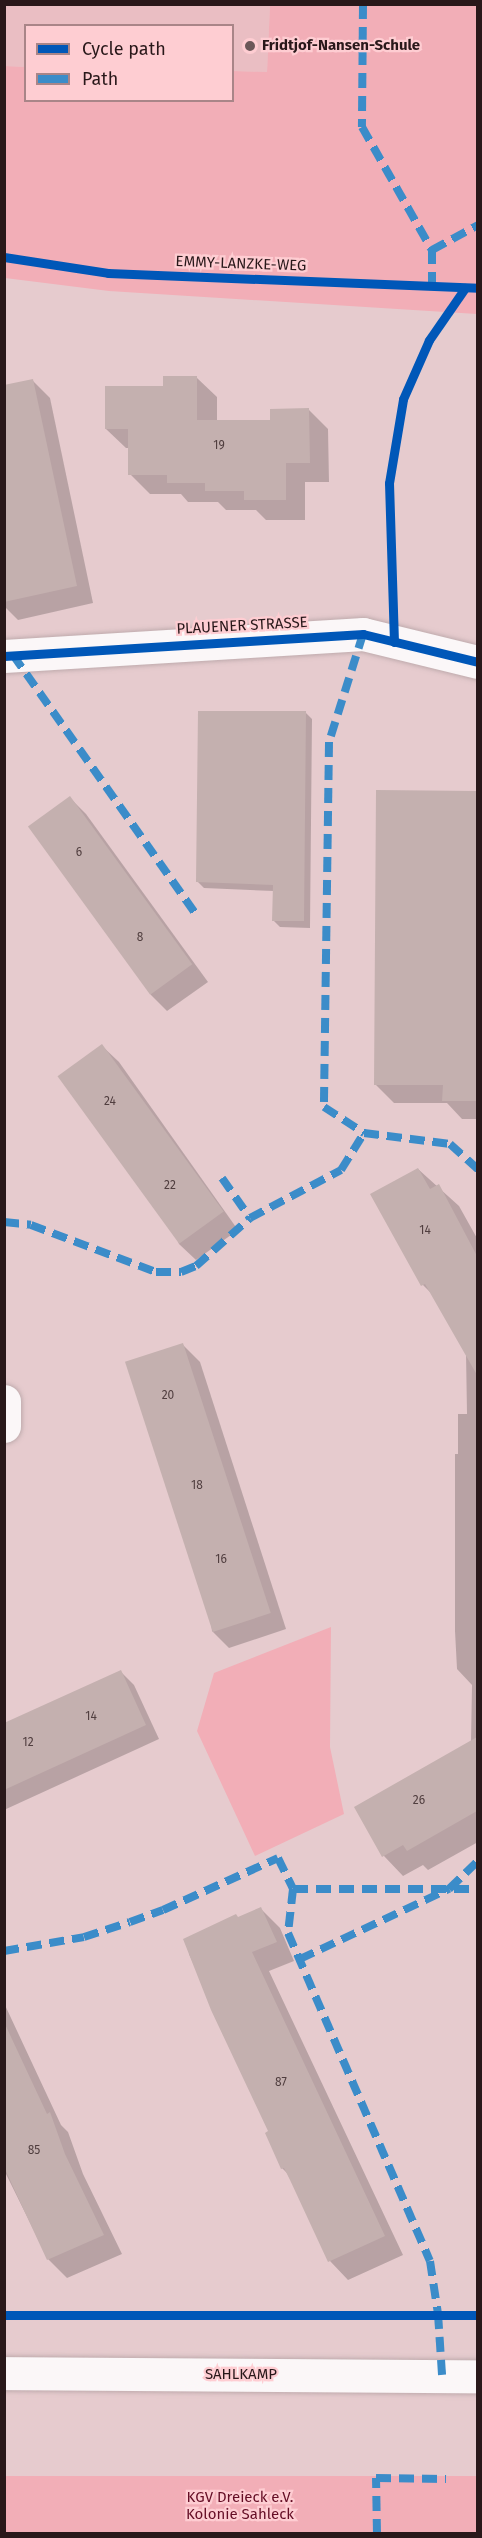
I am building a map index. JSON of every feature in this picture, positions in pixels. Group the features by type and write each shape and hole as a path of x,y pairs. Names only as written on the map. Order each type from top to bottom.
{"street":[{"name":"PLAUENER STRASSE","path":"4,656 363,634 477,662"},
{"path":"4,1401 4,1426"},
{"name":"SAHLKAMP","path":"4,2373 477,2376"}],"shaded area":[{"name":"Fridtjof-Nansen-Schule","path":"5,5 270,5 267,72 234,71 234,24 24,24 24,67 5,66"}],"green space":[{"path":"270,5 477,5 477,314 109,291 5,278 5,66 24,67 24,102 234,102 234,71 267,72"},
{"path":"331,1627 330,1747 344,1814 255,1856 197,1731 214,1673"},
{"name":"KGV Dreieck e.V. Kolonie Sahleck","path":"5,2476 477,2476 477,2533 5,2533"}],"building":[{"path":"163,376 197,376 197,420 270,420 270,409 309,408 310,463 286,463 286,500 244,500 244,491 205,491 205,483 167,483 167,475 128,475 128,429 105,429 105,386 163,386"},
{"path":"33,379 77,586 4,602 4,385"},
{"path":"198,711 306,711 304,921 272,921 273,885 196,882"},
{"path":"376,790 477,791 477,1101 442,1101 443,1085 374,1085"},
{"path":"70,796 192,964 150,995 28,827"},
{"path":"102,1044 224,1211 179,1244 58,1076"},
{"path":"418,1168 430,1189 439,1184 477,1256 477,1375 425,1284 421,1286 370,1194"},
{"path":"183,1343 271,1613 213,1632 125,1362"},
{"path":"121,1670 146,1725 4,1790 4,1723"},
{"path":"477,1737 477,1811 407,1851 403,1845 382,1857 354,1807"},
{"path":"261,1907 277,1942 252,1952 385,2236 328,2262 284,2168 281,2169 265,2133 268,2131 211,2010 183,1939 236,1914 238,1917"},
{"path":"4,2022 47,2114 50,2112 65,2154 104,2235 47,2260 4,2167"}],"marked path":[{"path":"363,4 362,127 432,250"},
{"path":"432,287 432,250 478,225"},
{"path":"363,634 329,742 324,1107 364,1133 450,1144 478,1169"},
{"path":"13,655 197,916"},
{"path":"222,1178 250,1218 341,1170 364,1133"},
{"path":"4,1222 31,1225 156,1272 181,1272 196,1266 250,1218"},
{"path":"4,1951 84,1937 130,1922 163,1910 278,1858 293,1889 288,1933 430,2261 438,2314 442,2375"},
{"path":"300,1959 449,1889 478,1861"},
{"path":"293,1889 478,1889"},
{"path":"377,2534 376,2478 446,2479"}],"cycle path":[{"name":"EMMY-LANZKE-WEG","path":"4,257 108,273 478,288"},
{"path":"394,642 389,483 403,399 429,340 465,288"},
{"path":"4,656 363,634 478,662"},
{"path":"4,2315 478,2315"}],"place":[{"name":"Fridtjof-Nansen-Schule","path":"250,46"}]}
